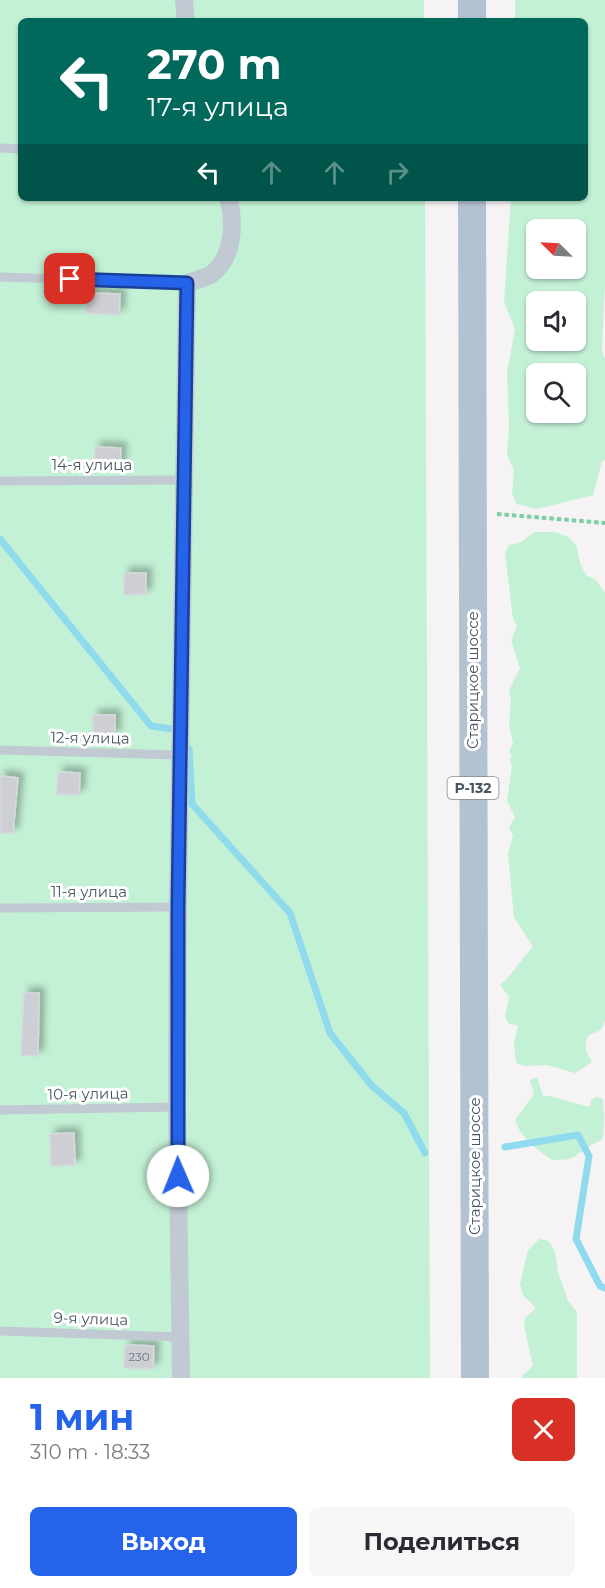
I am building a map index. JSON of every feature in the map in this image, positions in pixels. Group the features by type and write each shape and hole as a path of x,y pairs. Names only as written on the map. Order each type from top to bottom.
{"main road":[{"path":"472,0 472,18"},
{"name":"Старицкое шоссе","path":"472,201 475,1378"}],"street":[{"path":"184,0 186,18"},
{"path":"182,1378 177,1107 187,283 213,274 225,258 232,237 229,201"}],"lane":[{"path":"0,148 18,148"},
{"path":"0,277 187,283"},
{"name":"14-я улица","path":"0,481 185,480"},
{"name":"12-я улица","path":"0,750 180,755"},
{"name":"11-я улица","path":"0,908 178,907"},
{"name":"10-я улица","path":"0,1110 177,1107"},
{"name":"9-я улица","path":"0,1331 181,1337"}],"path":[{"path":"473,512 605,523"}],"green space":[{"path":"0,0 424,0 424,18 18,18 18,201 425,201 430,1378 0,1378"},
{"path":"515,0 605,0 605,284 602,350 605,359 605,460 602,461 593,495 537,509 516,504 512,493 514,471 507,455 509,426 507,373 515,329 504,302 511,201 588,201 588,18 515,18"},
{"path":"535,532 556,532 570,538 577,547 580,563 586,575 596,580 605,593 605,1021 601,1030 589,1035 586,1042 588,1055 592,1062 575,1073 547,1065 525,1066 516,1063 514,1042 518,1026 508,1023 505,1016 509,997 500,985 533,947 514,917 508,854 513,836 509,827 515,817 507,801 512,765 509,759 512,756 509,751 513,743 509,726 511,699 509,691 520,668 511,640 517,626 513,619 505,553 509,545 519,543"},
{"path":"537,1077 543,1096 590,1107 591,1100 596,1097 602,1098 604,1131 602,1139 573,1158 565,1160 552,1160 530,1143 515,1120 534,1094 530,1080"},
{"path":"539,1239 549,1241 555,1252 558,1272 568,1301 577,1312 577,1378 523,1378 522,1376 533,1366 524,1326 525,1318 536,1308 523,1295 520,1284 528,1250"}],"building":[{"path":"87,293 120,294 119,315 86,313"},
{"path":"95,447 121,448 120,469 94,468"},
{"path":"124,573 146,573 146,594 124,595"},
{"path":"93,715 115,715 115,736 93,736"},
{"path":"58,772 80,773 79,795 57,794"},
{"path":"0,776 18,778 13,833 0,833"},
{"path":"24,993 39,993 38,1056 21,1055"},
{"path":"74,1133 75,1165 51,1166 50,1134"},
{"path":"125,1345 154,1346 153,1369 124,1368"}],"waterway":[{"path":"0,539 151,726 172,729"},
{"path":"189,749 192,804 290,913 330,1033 372,1086 404,1113 425,1153"},
{"path":"505,1147 578,1135 589,1156 576,1239 600,1286 605,1288"}],"route":[{"path":"70,279 187,283 178,907 178,1176"}]}
